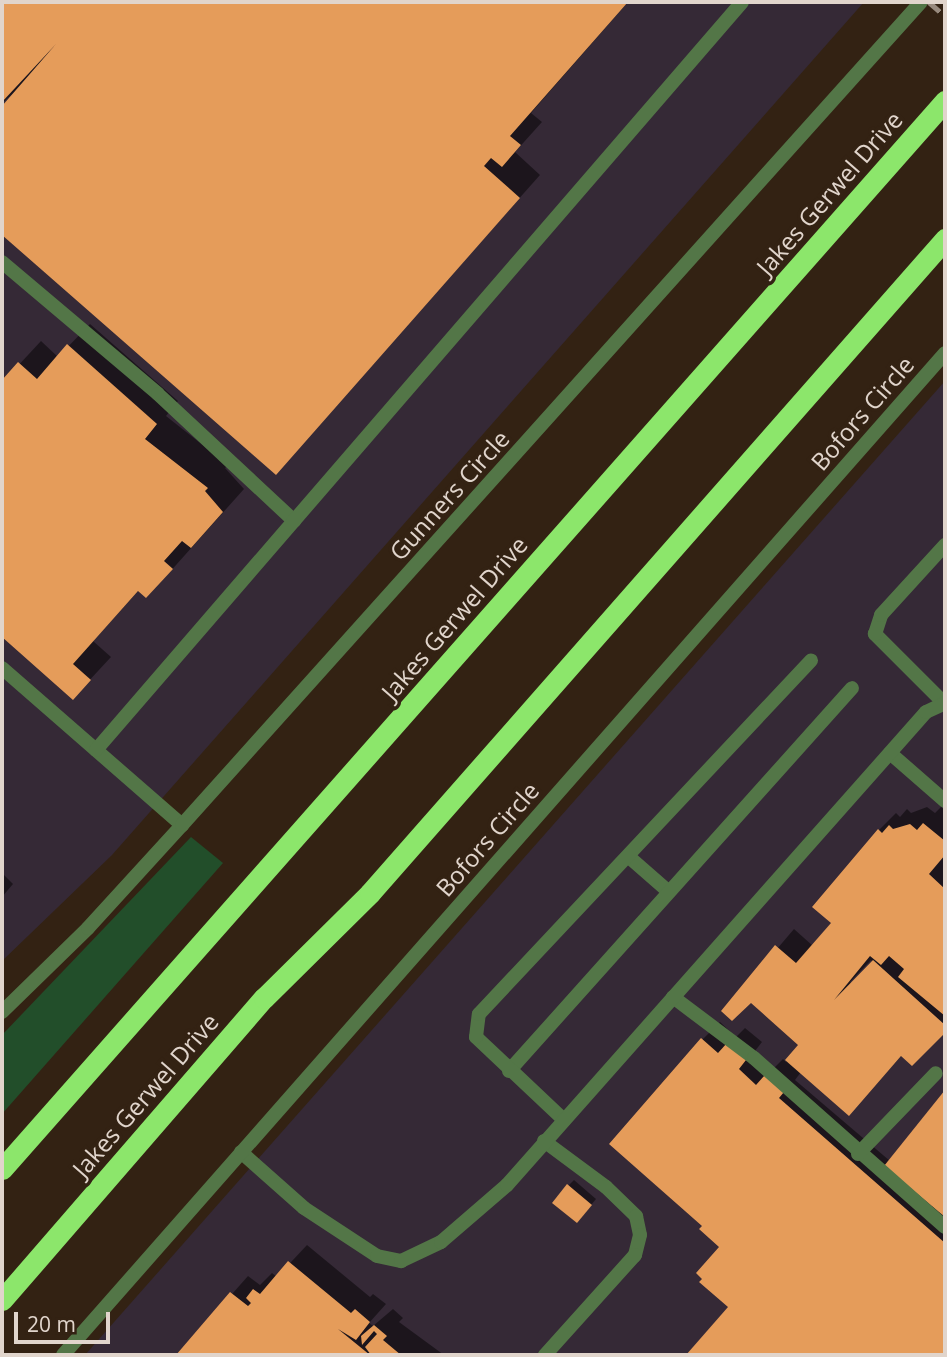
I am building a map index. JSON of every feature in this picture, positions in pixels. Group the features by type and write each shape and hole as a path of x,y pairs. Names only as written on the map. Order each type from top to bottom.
{"highway":[{"name":"Jakes Gerwel Drive","path":"2,1169 945,101"},
{"name":"Jakes Gerwel Drive","path":"2,1300 264,999 369,894 945,239"}],"street":[{"path":"96,750 742,2"},
{"name":"Gunners Circle","path":"2,1012 88,928 182,825 921,2"},
{"path":"2,262 158,394 294,521"},
{"name":"Bofors Circle","path":"63,1355 945,353"},
{"path":"241,1152 348,1240 377,1256 401,1261 430,1249 468,1221 564,1120 926,712 944,703 875,634 881,615 945,545"},
{"path":"564,1120 476,1037 479,1014 811,660"},
{"path":"2,668 182,825"},
{"path":"509,1071 852,688"},
{"path":"890,753 945,801"},
{"path":"628,857 668,891"},
{"path":"673,997 754,1058 858,1154 945,1227"},
{"path":"858,1154 936,1073"},
{"path":"544,1141 606,1187 636,1216 640,1234 635,1255 545,1355"}],"shaded area":[{"path":"2,2 864,2 112,855 2,961"},
{"path":"945,381 945,1355 85,1355"}],"green space":[{"path":"191,837 223,863 2,1114 2,1035"}],"building":[{"path":"2,2 628,2 510,136 521,145 502,167 491,158 484,166 520,198 276,475 2,235 2,106 56,44 2,102"},
{"path":"67,344 157,424 145,439 208,488 205,491 223,512 191,548 182,541 164,561 173,569 146,598 138,591 73,664 91,680 73,700 2,637 2,380 18,362 37,379"},
{"path":"923,823 945,841 945,855 929,874 945,889 945,1016 898,977 904,969 889,956 881,965 870,956 834,1000 873,960 945,1025 945,1033 912,1066 901,1056 849,1116 785,1060 798,1045 751,1003 732,1021 721,1011 775,945 796,963 831,923 812,907 878,829 882,833 889,825 893,829 910,824 917,830"},
{"path":"701,1038 718,1053 727,1043 746,1060 739,1069 756,1085 765,1075 784,1092 779,1098 945,1243 945,1355 686,1355 728,1307 699,1282 702,1279 696,1273 719,1247 699,1229 702,1226 609,1144"},
{"path":"945,1090 945,1217 884,1166"},
{"path":"567,1184 592,1205 577,1223 552,1203"},
{"path":"288,1261 351,1313 355,1309 370,1322 356,1340 338,1329 370,1355 176,1355 230,1292 248,1306 251,1303 246,1298 253,1289 260,1294"},
{"path":"374,1325 387,1336 383,1340 401,1355 371,1355 365,1347 377,1334 374,1331 362,1345 361,1336"}],"railway":[{"path":"929,2 945,16"}]}
